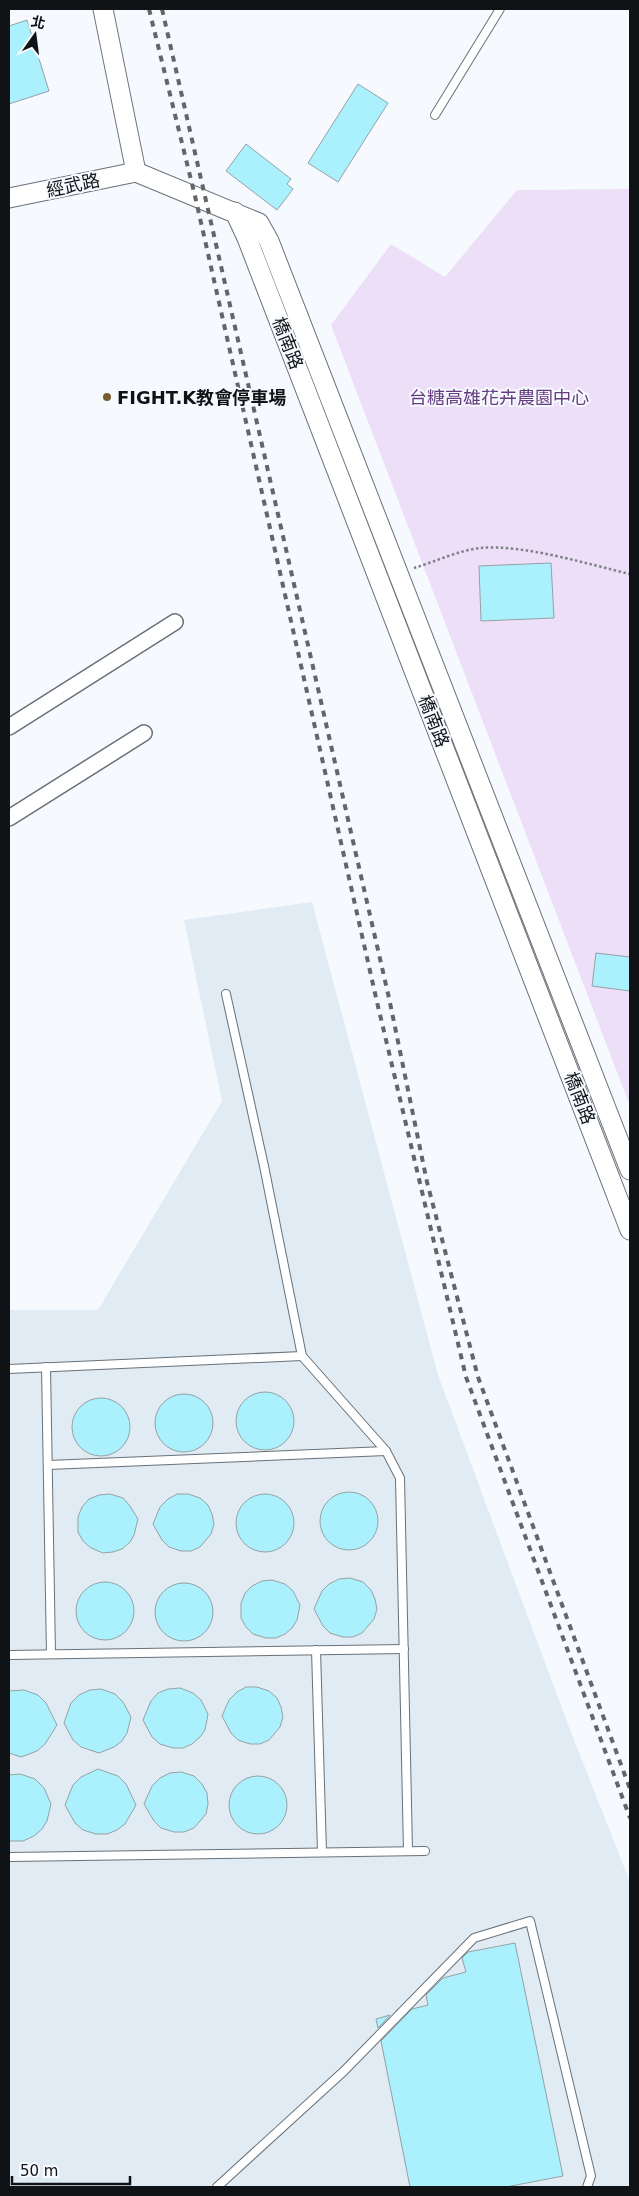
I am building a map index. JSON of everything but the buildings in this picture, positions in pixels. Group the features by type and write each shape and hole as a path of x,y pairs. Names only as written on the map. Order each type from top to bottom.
{"street":[{"path":"103,9 136,172"},
{"name":"經武路","path":"9,198 136,172"},
{"name":"橋南路","path":"136,172 260,223 269,241 630,1170"},
{"name":"橋南路","path":"235,212 247,238 630,1230"},
{"path":"9,727 175,622"},
{"path":"9,818 144,733"}],"lane":[{"path":"435,115 500,9"},
{"path":"226,994 264,1166 302,1356 386,1451 400,1478 408,1851"},
{"path":"9,1369 302,1356"},
{"path":"46,1367 51,1654"},
{"path":"48,1465 386,1451"},
{"path":"9,1655 404,1648"},
{"path":"316,1650 322,1852"},
{"path":"9,1857 425,1851"},
{"path":"217,2187 344,2072 474,1938 530,1921 591,2176 587,2187"}],"path":[{"path":"398,573 477,548 496,547 520,550 630,574"}],"shaded area":[{"path":"312,902 438,1375 569,1727 630,1882 630,2187 9,2187 9,1310 98,1310 222,1101 184,920"}],"green space":[{"name":"台糖高雄花卉農園中心","path":"630,189 630,1106 331,325 391,244 445,277 517,190"}],"railway":[{"path":"149,9 195,196 377,1002 466,1377 630,1818"},
{"path":"162,9 389,998 427,1182 478,1377 630,1789"}],"place":[{"name":"FIGHT.K教會停車場","path":"107,397"}]}
